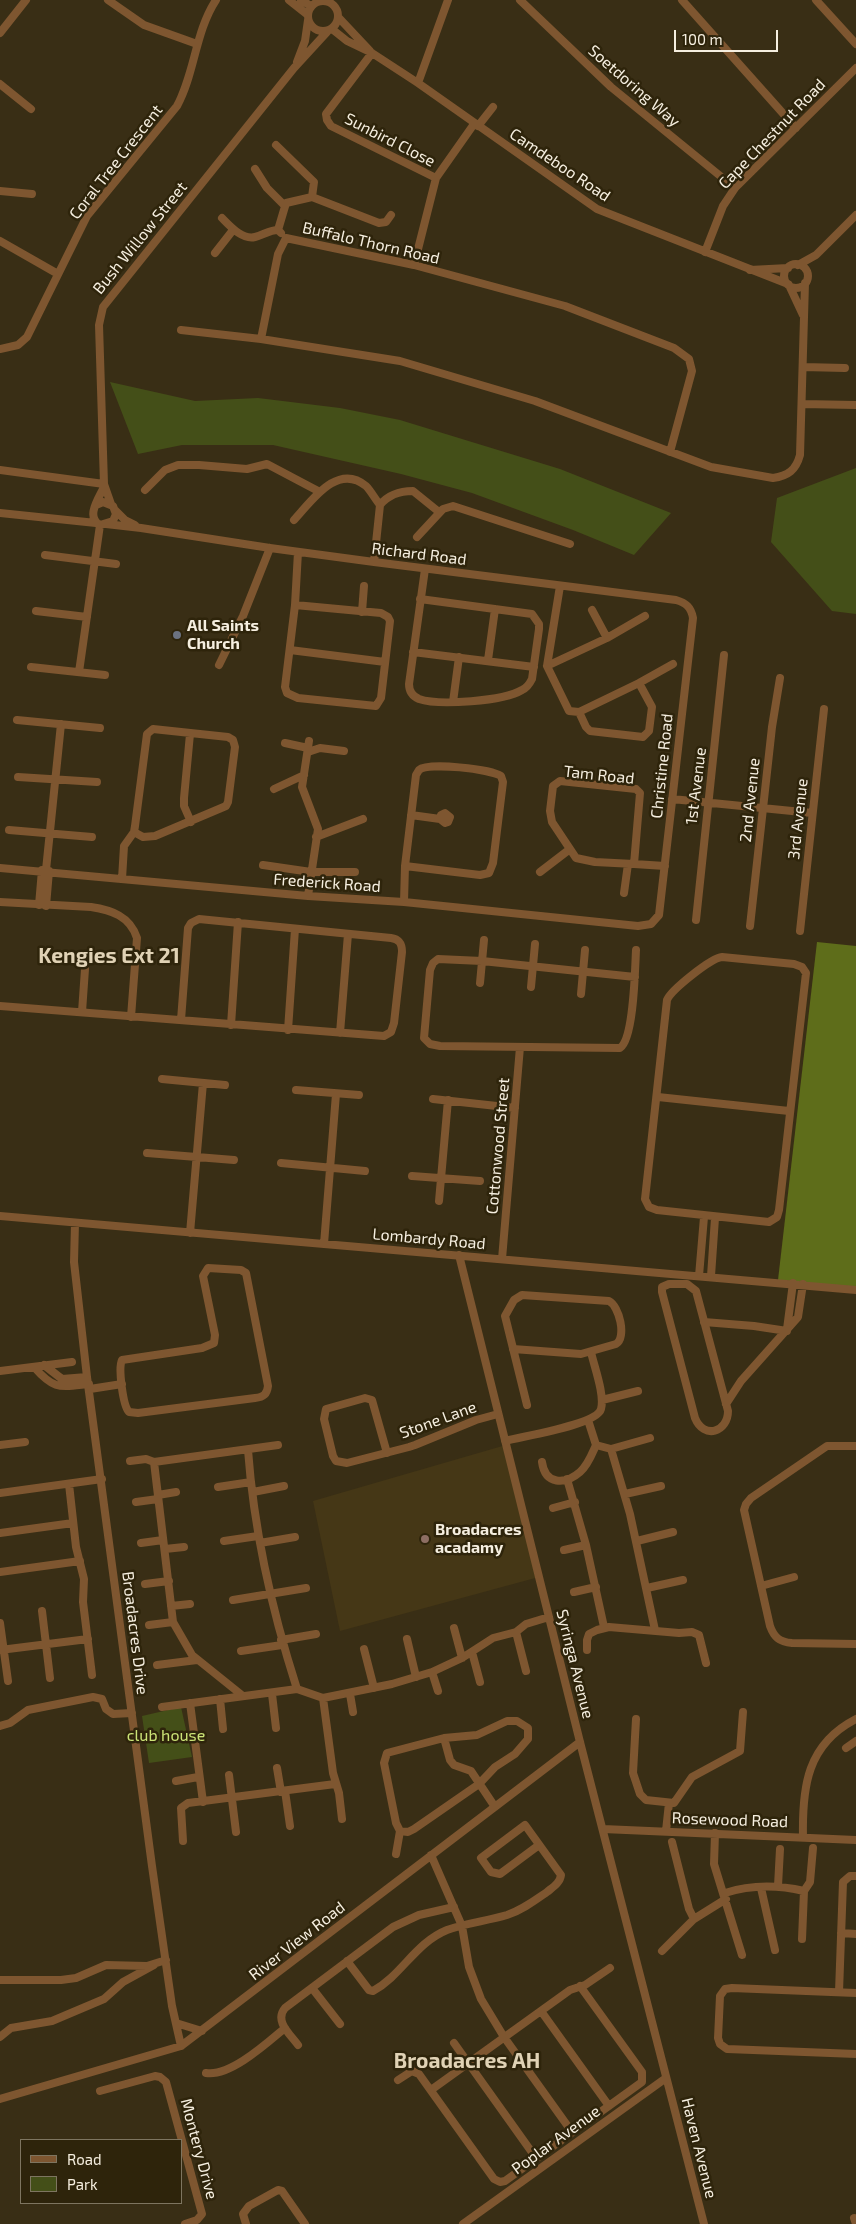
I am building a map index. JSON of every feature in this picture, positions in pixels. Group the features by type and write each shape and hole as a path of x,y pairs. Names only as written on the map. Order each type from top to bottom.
{"street":[{"path":"0,33 26,0"},
{"path":"108,0 144,24 197,44"},
{"name":"Coral Tree Crescent","path":"0,349 18,345 27,337 87,216 177,106 184,91 208,13 216,0"},
{"path":"288,0 308,17 313,28 329,30 338,15 342,0"},
{"path":"301,0 311,6"},
{"path":"311,6 325,0 333,4 338,15"},
{"path":"418,83 448,0"},
{"name":"Soetdoring Way","path":"520,0 611,87 735,188"},
{"path":"682,0 796,128"},
{"path":"816,0 856,44"},
{"path":"308,17 311,6"},
{"name":"Camdeboo Road","path":"338,15 371,52"},
{"name":"Bush Willow Street","path":"294,68 305,41 308,17"},
{"name":"Bush Willow Street","path":"113,507 104,486 99,325 102,307 294,68 329,30"},
{"name":"Camdeboo Road","path":"329,30 346,41 371,52 418,83 596,209 788,285"},
{"name":"Sunbird Close","path":"371,52 326,114 327,120 331,126 436,178"},
{"name":"Cape Chestnut Road","path":"705,252 723,206 735,188 856,68"},
{"path":"0,84 31,109"},
{"path":"414,266 436,178 476,125 493,107"},
{"path":"276,145 314,182 312,197"},
{"path":"255,169 267,188 284,205"},
{"path":"0,191 32,194"},
{"path":"278,230 284,205 293,200 312,197 379,223 386,222 391,215"},
{"path":"804,317 797,299 784,278 788,268 816,255 856,215"},
{"path":"222,218 233,230 252,238 278,230"},
{"path":"215,253 233,230"},
{"path":"278,230 286,238"},
{"name":"Buffalo Thorn Road","path":"261,339 278,254 286,238 414,266 565,306 674,348 686,355 691,363 692,371 670,452"},
{"path":"0,241 58,274"},
{"path":"181,330 261,339 400,361 535,401 711,467 773,478 792,472 800,455 805,284 807,272 816,255"},
{"path":"798,265 807,272"},
{"name":"Camdeboo Road","path":"750,270 788,268"},
{"path":"788,285 796,288 805,284"},
{"path":"803,367 845,368"},
{"path":"802,404 856,405"},
{"path":"145,490 165,470 178,465 247,469 267,464 320,492"},
{"path":"0,470 104,486"},
{"path":"294,520 320,492 336,481 351,480 364,485 380,504 374,562"},
{"name":"Bush Willow Street","path":"95,507 104,486"},
{"path":"380,504 396,494 413,491 439,512"},
{"path":"76,519 103,502 113,507 112,521 101,524"},
{"path":"95,507 94,516 101,524"},
{"name":"Richard Road","path":"113,507 125,520 141,528"},
{"path":"417,537 439,512 447,507 458,507 507,525 570,544"},
{"name":"Richard Road","path":"0,513 76,519 298,552 676,600 686,604 690,609"},
{"path":"78,672 101,524"},
{"path":"219,665 243,616 270,548"},
{"path":"295,605 385,614 390,619 381,698 376,706 308,700 292,697 286,690 295,605 298,552"},
{"path":"45,555 116,564"},
{"path":"420,599 526,612 534,616 540,626 532,679 521,691 467,702 420,699 412,694 409,684 420,599 425,569"},
{"path":"362,612 364,586"},
{"path":"560,586 547,666 565,706 575,712 590,731 642,737 649,731 652,707 639,683"},
{"path":"488,660 495,609"},
{"name":"Christine Road","path":"651,924 659,915 693,618 690,609"},
{"path":"592,610 607,638"},
{"path":"36,611 87,617"},
{"path":"547,666 607,638 645,616"},
{"path":"290,650 385,662"},
{"path":"413,652 534,667"},
{"name":"1st Avenue","path":"696,920 724,655"},
{"path":"453,702 460,657"},
{"path":"575,712 639,683 673,664"},
{"path":"31,667 104,675"},
{"name":"2nd Avenue","path":"750,926 772,727 780,678"},
{"name":"3rd Avenue","path":"800,931 824,709"},
{"path":"17,720 100,728"},
{"path":"43,905 62,724"},
{"path":"122,879 124,846 134,832 147,734 153,730 231,738 235,747 228,802 219,811 148,837 134,832"},
{"path":"190,734 184,806 191,822"},
{"path":"284,743 344,751"},
{"path":"308,896 318,829 302,788 309,747"},
{"path":"404,902 405,866 416,775 421,767 430,766 491,772 500,775 502,779 493,862 489,873 480,876 405,866"},
{"path":"274,789 304,775"},
{"path":"18,777 97,782"},
{"name":"Tam Road","path":"624,893 631,864 641,796 636,789 560,782 554,785 550,815 576,858 580,860 631,864 665,866"},
{"path":"672,799 812,813"},
{"path":"411,815 440,818"},
{"path":"316,837 364,819"},
{"path":"9,830 92,837"},
{"path":"540,872 570,848"},
{"path":"263,865 311,872 356,872"},
{"name":"Frederick Road","path":"0,868 46,870 308,896 404,902 628,926 651,924"},
{"path":"0,902 106,909 121,916 131,925 137,942 131,1017"},
{"path":"0,1006 379,1037 391,1032 394,1024 402,952 401,944 396,939 202,918 189,925 181,1020"},
{"path":"231,1025 238,922"},
{"path":"288,1030 296,929"},
{"path":"340,1033 348,934"},
{"path":"480,984 484,940"},
{"path":"531,987 535,944"},
{"path":"581,994 585,950"},
{"path":"635,977 442,958 432,963 430,970 424,1038 430,1044 440,1046 622,1047 628,1036 635,977 636,950"},
{"path":"718,957 786,963 802,967 806,978 777,1217 769,1222 714,1218 654,1210 649,1207 645,1199 658,1098 666,1007 671,994 718,957"},
{"path":"82,1012 85,969"},
{"name":"Cottonwood Street","path":"502,1259 520,1047"},
{"path":"162,1079 225,1084"},
{"path":"190,1233 202,1083"},
{"path":"296,1090 359,1095"},
{"path":"324,1244 336,1094"},
{"path":"658,1098 789,1111"},
{"path":"433,1099 515,1108"},
{"path":"439,1201 448,1100"},
{"path":"147,1153 234,1160"},
{"path":"281,1163 366,1171"},
{"path":"412,1176 480,1182"},
{"name":"Lombardy Road","path":"0,1216 793,1283 856,1290"},
{"path":"699,1276 704,1217"},
{"path":"711,1276 714,1218"},
{"name":"Broadacres Drive","path":"76,1223 74,1262 89,1384 166,1960 181,2046"},
{"name":"Syringa Avenue","path":"459,1255 666,2078"},
{"path":"208,1268 244,1271 268,1386 265,1395 138,1414 130,1412 126,1408 122,1384 120,1364 124,1358 202,1348 214,1343 215,1334 203,1273 208,1268"},
{"path":"787,1331 793,1283"},
{"path":"669,1284 688,1284 694,1287 704,1322 728,1415 715,1431 707,1431 697,1423 662,1292 663,1286 669,1284"},
{"path":"726,1404 745,1377 787,1331 800,1313 803,1284"},
{"path":"513,1349 570,1354 591,1352 616,1344 622,1338 614,1304 609,1301 518,1296 505,1316 513,1349 527,1405"},
{"path":"704,1322 787,1331"},
{"path":"505,1442 588,1420 599,1414 602,1400 591,1352"},
{"path":"0,1371 72,1362"},
{"path":"44,1365 62,1379 89,1384"},
{"path":"34,1367 56,1386 122,1384"},
{"path":"602,1400 638,1391"},
{"name":"Stone Lane","path":"387,1452 372,1400 365,1398 326,1409 324,1419 336,1462 347,1463 415,1445 476,1420 498,1414"},
{"path":"542,1462 547,1478 557,1480 567,1479 582,1470 596,1445 588,1420"},
{"path":"596,1445 611,1449 650,1438"},
{"path":"0,1445 25,1442"},
{"path":"130,1461 146,1459 154,1462 278,1445"},
{"path":"856,1446 827,1446 748,1501 744,1513 772,1631 779,1640 792,1643 856,1644"},
{"path":"611,1449 637,1541 655,1630"},
{"path":"248,1450 259,1540 269,1594 281,1643 297,1689"},
{"path":"154,1462 173,1622 197,1660 243,1696"},
{"path":"0,1494 102,1479"},
{"path":"567,1479 586,1545 604,1627"},
{"path":"218,1487 251,1482"},
{"path":"69,1484 73,1523 84,1584 83,1602 92,1675"},
{"path":"253,1492 284,1486"},
{"path":"625,1494 662,1486"},
{"path":"136,1502 176,1492"},
{"path":"553,1508 575,1502"},
{"path":"0,1533 73,1523"},
{"path":"637,1541 673,1532"},
{"path":"224,1541 295,1537"},
{"path":"141,1543 163,1540"},
{"path":"564,1550 586,1545"},
{"path":"165,1549 184,1546"},
{"path":"0,1572 80,1561"},
{"path":"761,1586 794,1577"},
{"path":"647,1588 683,1580"},
{"path":"145,1584 169,1581"},
{"path":"574,1592 596,1586"},
{"path":"233,1600 306,1588"},
{"path":"171,1606 190,1604"},
{"path":"42,1611 50,1678"},
{"path":"162,1707 272,1694 297,1689 323,1698 350,1694 416,1678 432,1672 462,1658 493,1638 516,1632 526,1624 549,1617"},
{"path":"149,1625 173,1622"},
{"path":"0,1623 2,1650 8,1681"},
{"path":"587,1650 589,1634 604,1627 696,1633 700,1638 706,1663"},
{"path":"454,1628 462,1658"},
{"path":"516,1632 526,1671"},
{"path":"241,1651 316,1634"},
{"path":"2,1650 88,1639"},
{"path":"406,1639 416,1678"},
{"path":"364,1649 374,1688"},
{"path":"472,1652 480,1682"},
{"path":"157,1665 197,1660"},
{"path":"432,1672 438,1691"},
{"path":"272,1694 276,1728"},
{"path":"350,1694 353,1712"},
{"path":"0,1726 10,1723 28,1710 93,1697 102,1699 110,1713 132,1713"},
{"path":"323,1698 342,1819"},
{"path":"220,1700 223,1729"},
{"path":"190,1704 202,1802"},
{"path":"636,1719 633,1773 640,1794 646,1800 674,1803 678,1800 692,1777 740,1751 743,1712"},
{"path":"803,1837 805,1787 812,1764 828,1739 839,1729 856,1719"},
{"path":"396,1854 400,1832 396,1823 384,1763 385,1756 390,1751 444,1738 477,1734 511,1721 520,1722 528,1728 529,1736 525,1744 515,1754 493,1768 479,1784 411,1831 400,1832"},
{"path":"444,1738 448,1757 452,1763 471,1771 495,1807"},
{"path":"846,1748 856,1741"},
{"name":"River View Road","path":"0,2098 181,2046 580,1742"},
{"path":"278,1768 290,1826"},
{"path":"229,1775 236,1832"},
{"path":"176,1781 198,1777"},
{"path":"183,1841 180,1813 181,1808 188,1803 335,1784"},
{"path":"666,1831 669,1803"},
{"path":"347,1961 369,1990 373,1991 390,1980 428,1940 447,1930 514,1912 535,1900 559,1882 561,1873 525,1825 481,1858 491,1872 500,1874 539,1845"},
{"name":"Rosewood Road","path":"603,1829 856,1840"},
{"path":"715,1833 714,1860 742,1955"},
{"path":"672,1842 688,1903 694,1918"},
{"path":"802,1939 804,1890 810,1882 813,1848"},
{"path":"778,1886 780,1849"},
{"path":"431,1855 462,1926 467,1960 474,1982 488,2013 572,2132"},
{"path":"839,1992 843,1882 850,1876 856,1876"},
{"path":"662,1951 694,1918 725,1896 746,1888 778,1886 804,1890"},
{"path":"761,1888 775,1950"},
{"path":"298,2045 280,2019 282,2011 380,1935 408,1919 435,1910 454,1907"},
{"path":"841,1933 856,1934"},
{"path":"2,2034 14,2027 52,2021 102,2000 123,1982 166,1960"},
{"path":"0,1980 61,1980 76,1978 109,1965 154,1965"},
{"path":"431,2090 570,1990 610,1968"},
{"path":"398,2080 409,2072 414,2071 419,2074 496,2181 505,2181 639,2085 643,2076 580,1986"},
{"path":"312,1988 340,2024"},
{"path":"856,1993 732,1988 725,1990 720,1996 719,2043 727,2049 856,2054"},
{"path":"541,2011 609,2106"},
{"path":"176,2023 202,2031"},
{"path":"206,2073 218,2073 237,2064 285,2028"},
{"path":"454,2042 536,2158"},
{"name":"Montery Drive","path":"100,2091 155,2076 160,2077 166,2082 182,2139"},
{"name":"Poplar Avenue","path":"463,2224 666,2078"},
{"name":"Haven Avenue","path":"666,2078 704,2224"},
{"name":"Montery Drive","path":"182,2141 202,2214 197,2220 184,2224"},
{"path":"246,2224 243,2214 247,2207 278,2190 282,2191 305,2224"}],"shaded area":[{"name":"Broadacres acadamy","path":"506,1445 539,1577 340,1631 313,1501"}],"green space":[{"path":"110,382 195,401 258,398 340,408 400,420 560,469 671,513 634,555 573,530 472,493 401,474 273,445 182,445 138,454"},
{"path":"856,468 856,614 832,611 771,542 777,498"},
{"path":"817,942 856,946 856,1287 778,1280"},
{"name":"club house","path":"181,1707 192,1757 149,1763 142,1716"}],"place":[{"name":"All Saints Church","path":"177,635"},
{"name":"Broadacres acadamy","path":"425,1539"}],"district":[{"name":"Kengies Ext 21","path":"109,956"},
{"name":"Broadacres AH","path":"467,2061"}]}
